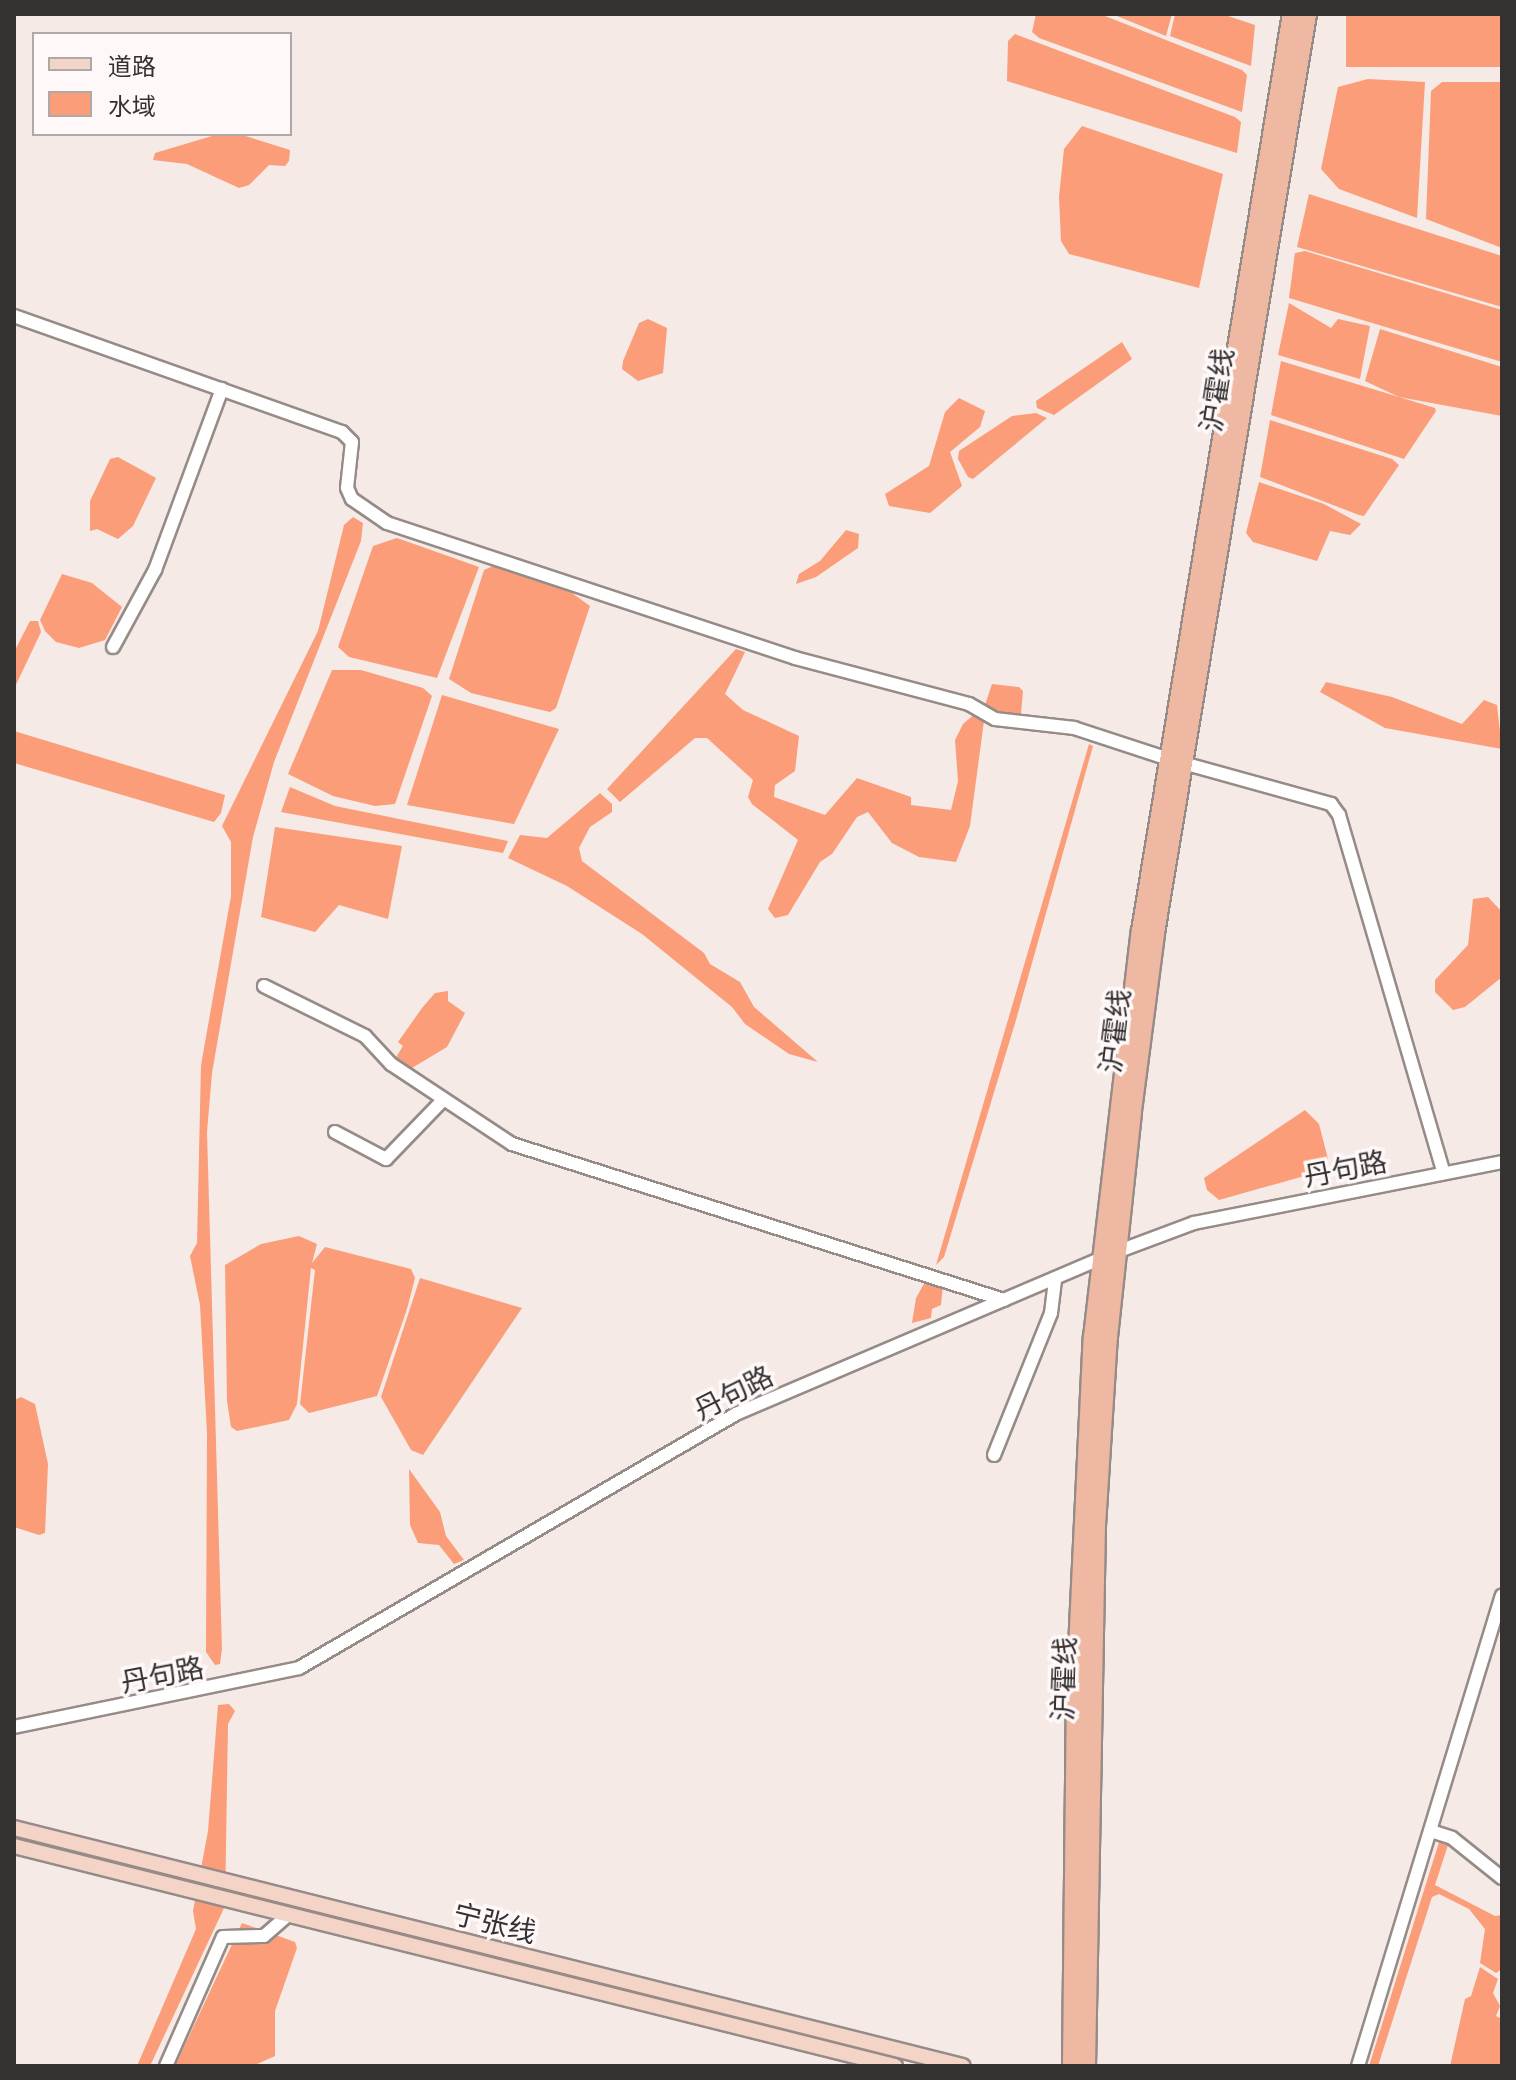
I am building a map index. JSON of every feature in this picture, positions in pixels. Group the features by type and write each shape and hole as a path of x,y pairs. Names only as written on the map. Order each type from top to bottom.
{"highway":[{"name":"沪霍线","path":"1176,761 1292,14"},
{"name":"沪霍线","path":"1086,2066 1081,1525 1110,1255 1125,1047 1307,14"},
{"name":"沪霍线","path":"1072,2066 1083,1691"}],"main road":[{"name":"宁张线","path":"14,1828 288,1915 895,2066"},
{"name":"宁张线","path":"14,1846 169,1875 242,1885 963,2066"}],"street":[{"path":"14,316 342,432 352,442 347,488 352,499 387,523 795,658 969,704 995,719 1074,728 1176,761 1331,804 1339,815 1444,1173"},
{"path":"113,647 155,570 222,389"},
{"path":"264,986 365,1036 391,1064 512,1144 1004,1300"},
{"path":"335,1132 386,1159 444,1099"},
{"name":"丹句路","path":"14,1727 299,1668 736,1414 1110,1255 1194,1223 1502,1162"},
{"path":"994,1455 1051,1313 1055,1278"},
{"path":"1358,2066 1502,1596"},
{"path":"1431,1831 1452,1838 1502,1878"},
{"path":"166,2066 223,1937 264,1936 288,1915"}],"water":[{"path":"1036,14 1100,14 1242,70 1247,75 1242,112 1039,38 1032,32"},
{"path":"1112,14 1172,14 1166,36"},
{"path":"1175,14 1222,14 1255,25 1251,66 1170,36"},
{"path":"1346,14 1502,14 1502,67 1346,67"},
{"path":"1015,34 1235,117 1241,122 1237,153 1007,81 1008,41"},
{"path":"1368,79 1425,82 1417,218 1339,189 1321,169 1338,87"},
{"path":"1442,82 1502,82 1502,248 1426,219 1431,91"},
{"path":"1082,126 1223,174 1199,288 1069,254 1061,241 1059,197 1064,149"},
{"path":"212,136 245,136 290,150 285,166 269,165 249,185 239,188 187,164 153,160 155,153"},
{"path":"1309,194 1502,256 1502,307 1297,247"},
{"path":"1305,251 1502,310 1502,362 1289,298 1295,253"},
{"path":"1289,303 1331,328 1338,319 1370,326 1360,379 1278,355"},
{"path":"648,319 667,328 663,373 638,381 622,369 623,361 639,323"},
{"path":"1380,329 1502,367 1502,416 1399,397 1365,381"},
{"path":"1122,342 1132,359 1054,415 1037,408 1036,401"},
{"path":"1281,361 1435,408 1436,411 1404,459 1271,415"},
{"path":"959,398 985,411 980,427 950,452 962,486 930,513 889,506 885,494 929,466 945,412"},
{"path":"1036,413 1047,418 973,479 968,477 958,459 959,451 1012,416"},
{"path":"1270,420 1392,459 1399,465 1364,516 1359,515 1260,477"},
{"path":"118,457 156,478 133,526 118,539 97,529 90,531 90,501 110,459"},
{"path":"1259,482 1324,504 1361,524 1350,535 1330,531 1317,561 1253,542 1246,533"},
{"path":"353,517 363,523 361,541 274,762 253,837 212,1073 207,1132 222,1649 220,1664 215,1665 206,1652 207,1433 200,1305 190,1256 197,1243 201,1065 231,896 231,842 222,826 318,631 344,525"},
{"path":"846,530 859,534 858,548 816,577 796,584 799,574 820,561"},
{"path":"397,538 479,567 437,678 349,657 338,647 373,546"},
{"path":"495,565 572,593 590,606 556,708 550,712 471,693 449,679 484,570"},
{"path":"62,574 92,583 122,607 105,640 79,648 56,642 45,631 40,620"},
{"path":"30,621 38,621 41,632 14,689 14,652"},
{"path":"736,649 745,652 725,694 743,710 799,736 795,771 775,785 774,797 825,815 857,778 911,797 911,805 951,810 958,781 955,740 963,724 985,705 992,684 1019,687 1023,691 1021,714 993,714 984,721 970,826 956,862 919,857 892,843 868,812 857,817 832,854 820,862 788,915 775,918 768,909 798,840 752,804 748,797 753,780 707,738 695,738 620,802 607,789"},
{"path":"332,670 361,670 423,688 432,696 395,804 375,806 333,796 288,774"},
{"path":"1326,682 1392,697 1462,724 1484,700 1497,705 1502,749 1385,728 1320,692"},
{"path":"442,695 559,729 514,824 407,805"},
{"path":"14,731 225,795 221,813 214,822 14,763"},
{"path":"1089,744 1093,746 1016,1020 944,1257 936,1265"},
{"path":"290,787 335,806 508,841 503,853 281,812"},
{"path":"600,793 612,804 612,812 590,827 579,848 582,861 704,953 710,964 740,982 754,1007 818,1062 789,1054 745,1024 732,1007 642,934 567,886 508,858 520,835 547,838"},
{"path":"275,827 402,846 388,919 339,905 315,932 261,917"},
{"path":"1488,897 1502,912 1502,977 1465,1007 1453,1010 1435,992 1435,980 1468,945 1473,899"},
{"path":"448,991 448,1001 465,1013 447,1047 412,1068 395,1059 403,1046 398,1042 422,1008 435,993"},
{"path":"1305,1110 1319,1124 1328,1159 1322,1171 1219,1200 1207,1190 1204,1178"},
{"path":"299,1236 317,1244 312,1263 325,1247 411,1269 415,1278 407,1309 377,1396 309,1413 300,1404 315,1270 311,1268 297,1404 289,1420 237,1431 231,1427 227,1401 225,1265 261,1244"},
{"path":"420,1278 522,1308 423,1455 411,1450 381,1397"},
{"path":"926,1280 943,1284 941,1305 932,1309 931,1318 912,1323 916,1298"},
{"path":"21,1397 35,1404 48,1464 45,1533 39,1535 14,1527 14,1400"},
{"path":"409,1469 440,1512 446,1536 464,1560 454,1564 439,1545 418,1543 410,1525"},
{"path":"229,1704 235,1711 228,1724 225,1906 150,2066 137,2066 196,1929 193,1911 208,1831 218,1705"},
{"path":"1440,1839 1449,1842 1435,1885 1495,1916 1502,1915 1502,1969 1496,1973 1480,1963 1485,1929 1469,1909 1439,1894 1432,1897 1378,2066 1369,2066"},
{"path":"242,1923 295,1942 297,1948 275,2011 275,2056 253,2066 175,2066"},
{"path":"1480,1967 1498,1979 1493,1993 1500,2006 1496,2016 1502,2019 1502,2066 1450,2066 1465,1999 1471,1996"}]}
